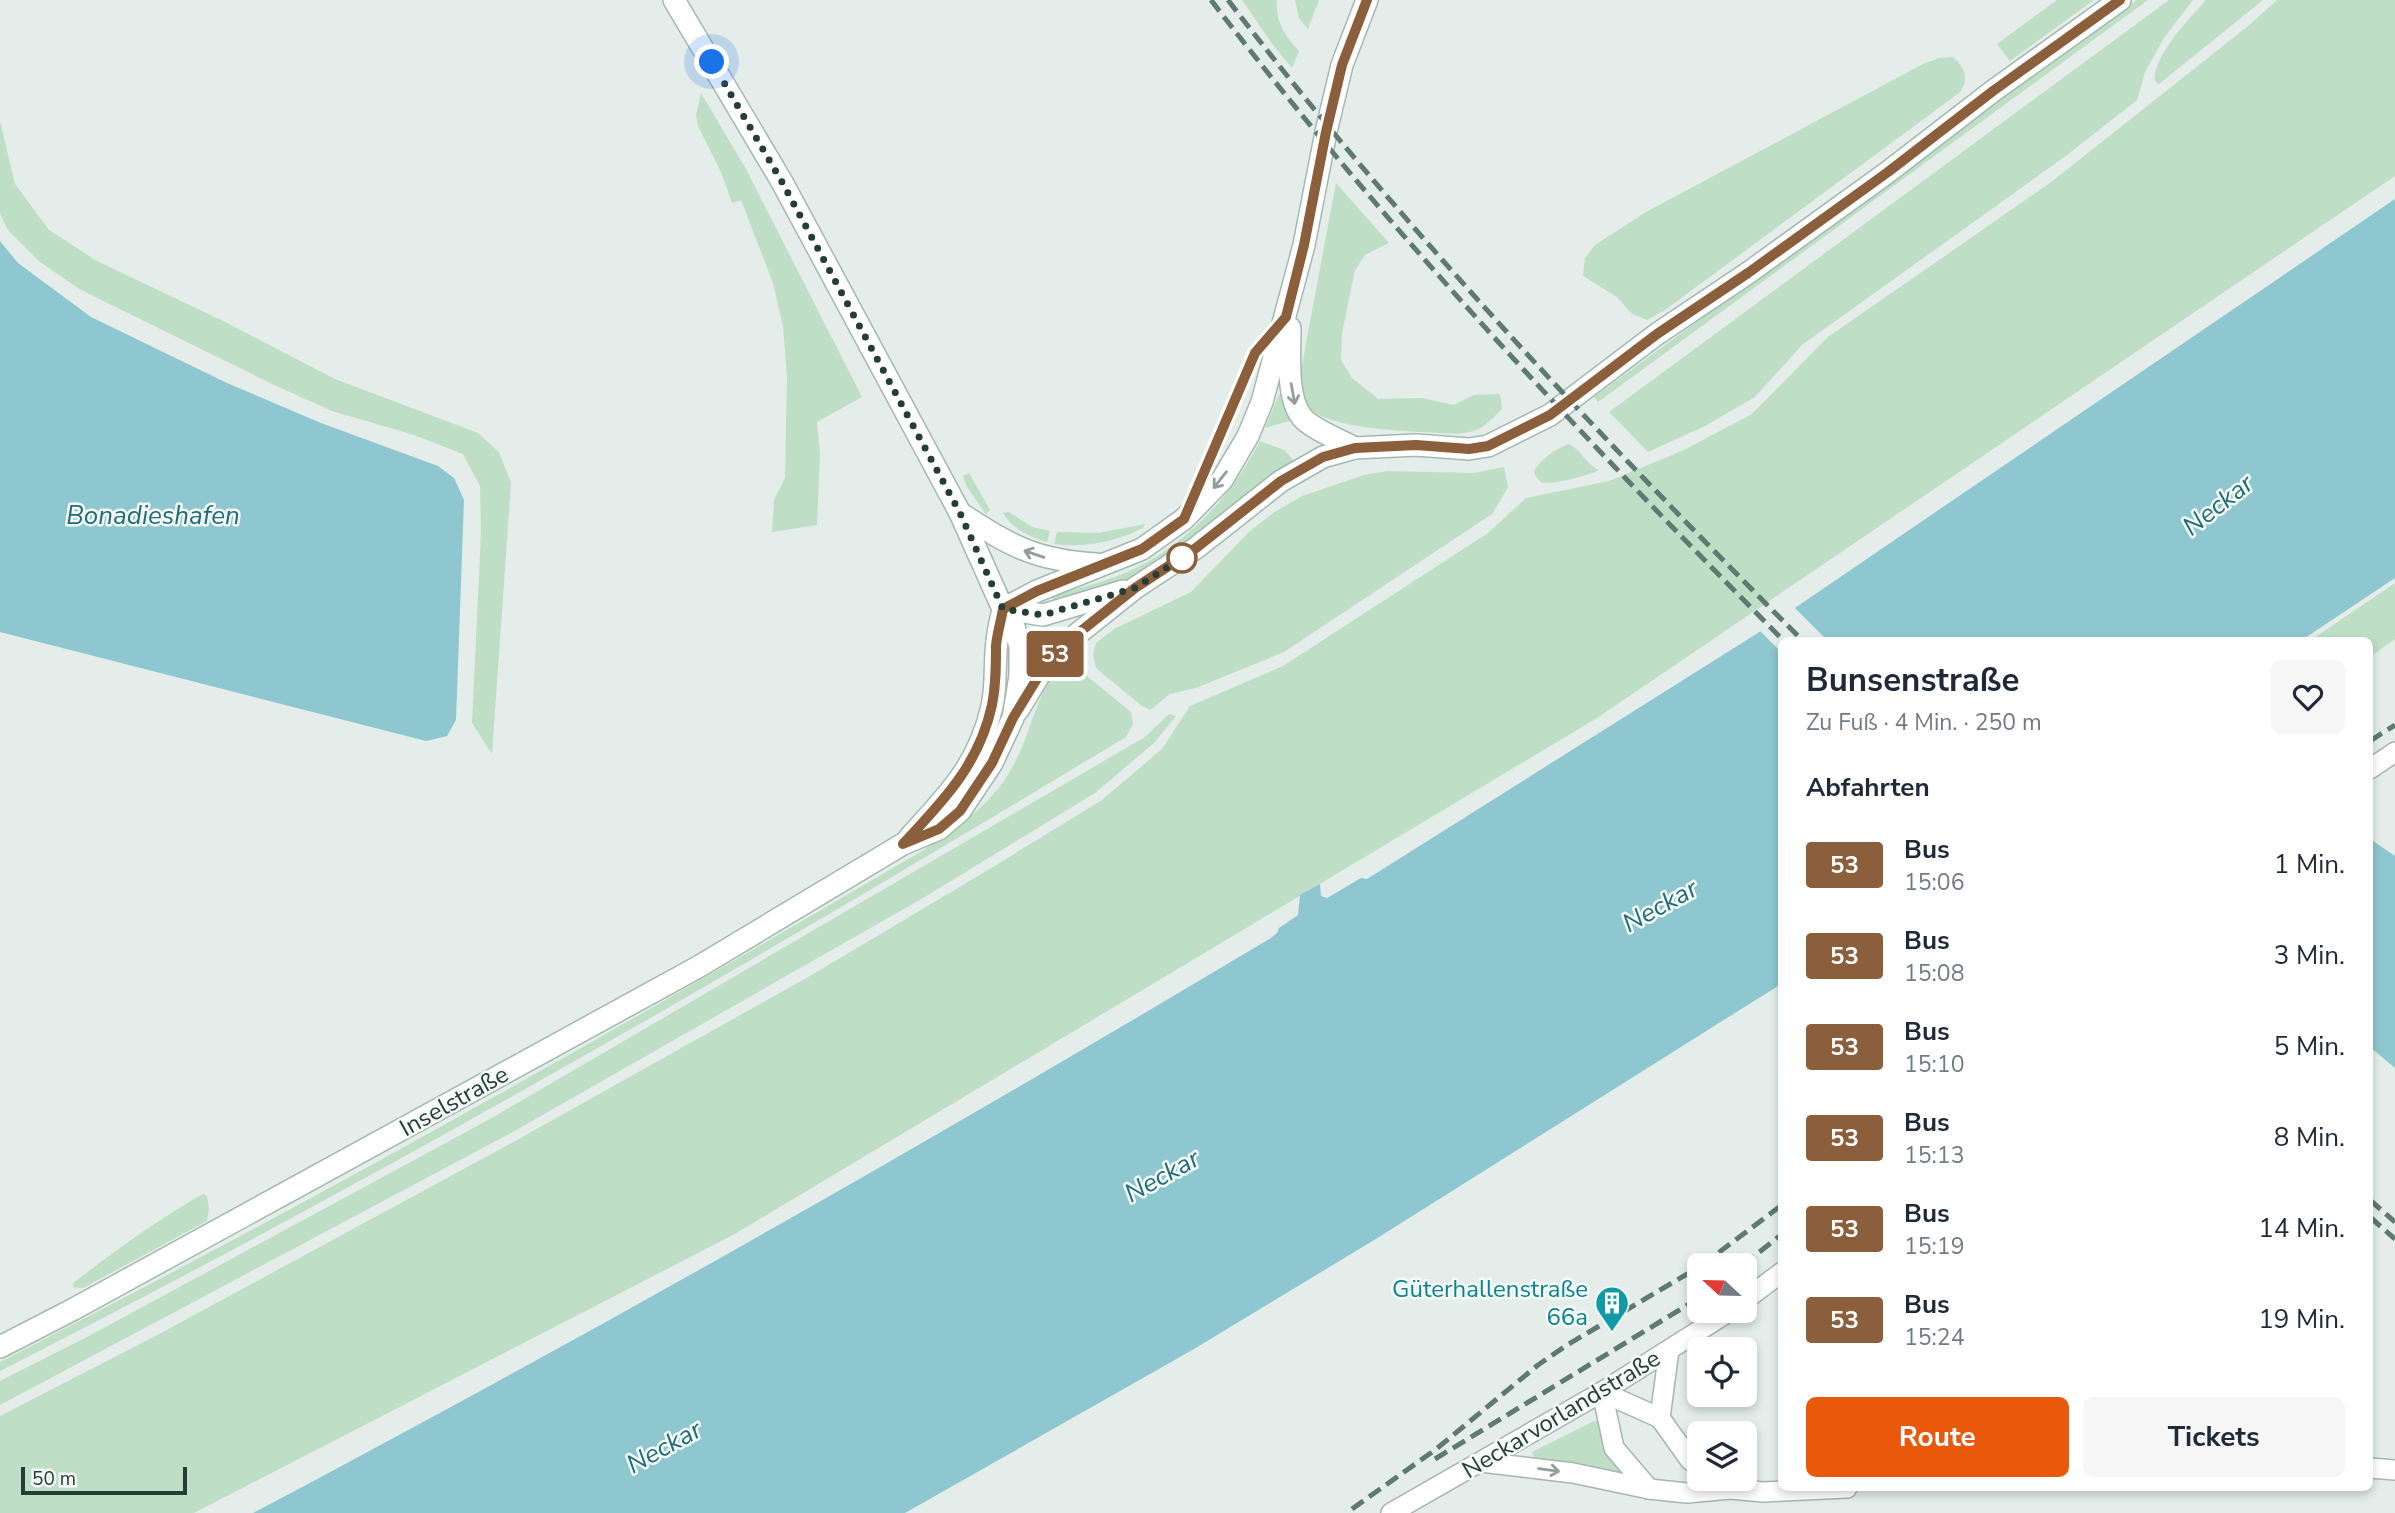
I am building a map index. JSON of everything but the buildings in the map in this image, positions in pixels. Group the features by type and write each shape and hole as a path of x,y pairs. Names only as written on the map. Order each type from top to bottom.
{"street":[{"path":"674,0 782,182 960,513 1003,609"},
{"path":"1003,609 1037,591 1142,549 1184,519 1222,480 1248,436 1262,402 1304,245 1320,159 1342,65 1367,0"},
{"path":"1013,718 1046,664 1061,647 1135,588 1196,548 1254,501 1301,468 1323,457 1355,448 1416,445 1469,449 1488,446 1550,415 1657,334 1748,273 2120,0"},
{"path":"1290,302 1290,375 1296,409 1306,422 1355,448"},
{"path":"960,513 1006,542 1038,556 1071,563 1101,565"},
{"path":"1003,609 1043,615 1135,588"},
{"name":"Inselstraße","path":"0,1347 698,967 903,844 939,829 960,811 992,763 1013,718 1020,676 1020,646 1014,627 1003,609"},
{"name":"Inselstraße","path":"903,844 959,782 979,746 992,705 997,674 996,643 1003,609"},
{"path":"2373,767 2395,752"},
{"path":"1757,1291 1778,1275"},
{"name":"Neckarvorlandstraße","path":"1391,1513 1602,1392 1711,1323"},
{"path":"1660,1419 1669,1350"},
{"path":"1602,1392 1660,1419 1687,1456"},
{"path":"1602,1392 1614,1448 1649,1489"},
{"path":"1481,1462 1573,1473 1649,1489 1687,1493 1695,1491"},
{"path":"2373,1468 2395,1470"},
{"path":"1757,1491 1784,1491"}],"green space":[{"path":"1242,0 1277,0 1282,28 1299,51 1292,68 1273,45"},
{"path":"1295,0 1319,0 1308,29 1299,18"},
{"path":"2057,0 2094,0 2010,61 1997,44"},
{"path":"2137,0 2148,0 1598,402 1594,397"},
{"path":"2169,0 2193,0 2164,38 2145,72 2137,100 2067,155 1802,345 1755,397 1705,426 1648,452 1609,412"},
{"path":"2206,0 2263,0 2159,84 2155,81 2155,72 2165,50"},
{"path":"2277,0 2395,0 2395,176 1597,718 733,1235 194,1513 0,1513 0,1416 163,1332 506,1146 810,976 993,867 1102,800 1162,749 1190,706 1283,666 1488,533 1526,498 1609,481 1682,451 1752,414 1828,337 2050,183 2247,27"},
{"path":"1953,57 1965,74 1959,93 1665,310 1647,320 1632,314 1617,297 1583,276 1585,258 1595,245 1646,212 1923,64 1939,58"},
{"path":"701,93 746,169 862,397 817,422 820,454 817,525 772,532 774,500 785,478 787,377 783,326 773,283 741,200 732,203 721,172 698,126 696,115"},
{"path":"0,121 15,184 49,230 97,261 221,320 335,379 478,433 499,452 511,483 492,754 472,723 481,532 480,486 463,454 414,435 332,411 270,383 81,290 40,262 8,230 0,214"},
{"path":"1336,183 1389,243 1365,255 1355,270 1342,333 1341,360 1352,378 1378,399 1422,398 1454,405 1474,395 1500,394 1502,409 1482,427 1456,434 1378,429 1336,421 1320,415 1305,403 1300,387 1301,370"},
{"path":"1279,394 1283,394 1293,420 1265,428"},
{"path":"1260,441 1284,450 1294,461 1138,578 1054,603 1052,596 1134,569 1191,531 1236,480"},
{"path":"1569,444 1599,470 1552,483 1541,482 1534,472 1536,468 1549,455"},
{"path":"1504,467 1508,487 1492,514 1284,652 1196,688 1170,694 1150,710 1096,668 1093,655 1096,643 1116,628 1191,592 1249,532 1273,513 1302,496 1364,475 1388,471 1474,473"},
{"path":"969,473 990,510 986,514 967,487 963,476"},
{"path":"1009,512 1032,527 1050,531 1047,542 1016,528 1003,513"},
{"path":"1145,524 1143,528 1132,533 1100,543 1054,544 1057,532 1099,533"},
{"path":"2395,583 2395,639 2373,655 2373,637 2315,637"},
{"path":"1066,659 1131,712 1133,724 1126,737 848,903 428,1144 0,1371 0,1362 233,1240 465,1113 922,851 978,810 1000,786 1019,754 1049,680"},
{"path":"1169,714 1176,716 1154,743 1095,793 923,898 511,1133 0,1405 0,1381 87,1337 490,1119 1145,737"},
{"path":"203,1194 207,1196 209,1209 207,1221 83,1288 73,1287 73,1283 120,1248"},
{"path":"1598,1421 1605,1446 1621,1471 1619,1474 1597,1467 1534,1457 1532,1452"}],"water":[{"name":"Neckar","path":"2395,199 2395,578 2306,637 1778,637 1778,986 1379,1237 1194,1349 905,1513 253,1513 766,1232 1019,1087 1271,938 1279,928 1298,915 1300,895 1320,884 1321,896 1327,898 1361,878 1367,879 1761,631"},
{"name":"Bonadieshafen","path":"0,241 18,263 91,317 227,383 321,423 438,466 454,478 464,500 456,720 447,736 426,741 0,632"},
{"path":"2373,841 2395,856 2395,1068 2373,1050"}],"pier":[{"path":"1792,605 1824,637 1778,637 1778,649 1758,629"}],"railway":[{"path":"1211,0 1277,85 1415,249 1633,486 1780,637"},
{"path":"1228,0 1363,168 1504,329 1799,637"},
{"path":"2373,739 2395,725"},
{"path":"2373,1203 2395,1222"},
{"path":"1718,1253 1778,1208"},
{"path":"2373,1220 2395,1239"},
{"path":"1757,1254 1778,1237"},
{"path":"1352,1509 1435,1450 1538,1365 1687,1274"},
{"path":"1435,1459 1687,1305"}],"bus line":[{"name":"53","path":"1367,0 1342,65 1286,317 1255,353 1184,519 1142,549 1037,591 1003,609 996,643 997,674 992,705 974,758 959,782 903,844 939,829 960,811 992,763 1013,718 1046,664 1061,647 1135,588 1196,548 1281,481 1323,457 1355,448 1416,445 1469,449 1488,446 1550,415 1657,334 1748,273 2120,0"}],"place":[{"name":"Güterhallenstraße 66a","path":"1612,1333"}],"route":[{"path":"712,62 782,182 960,513 1003,609 1043,615 1135,588 1182,558"}]}
